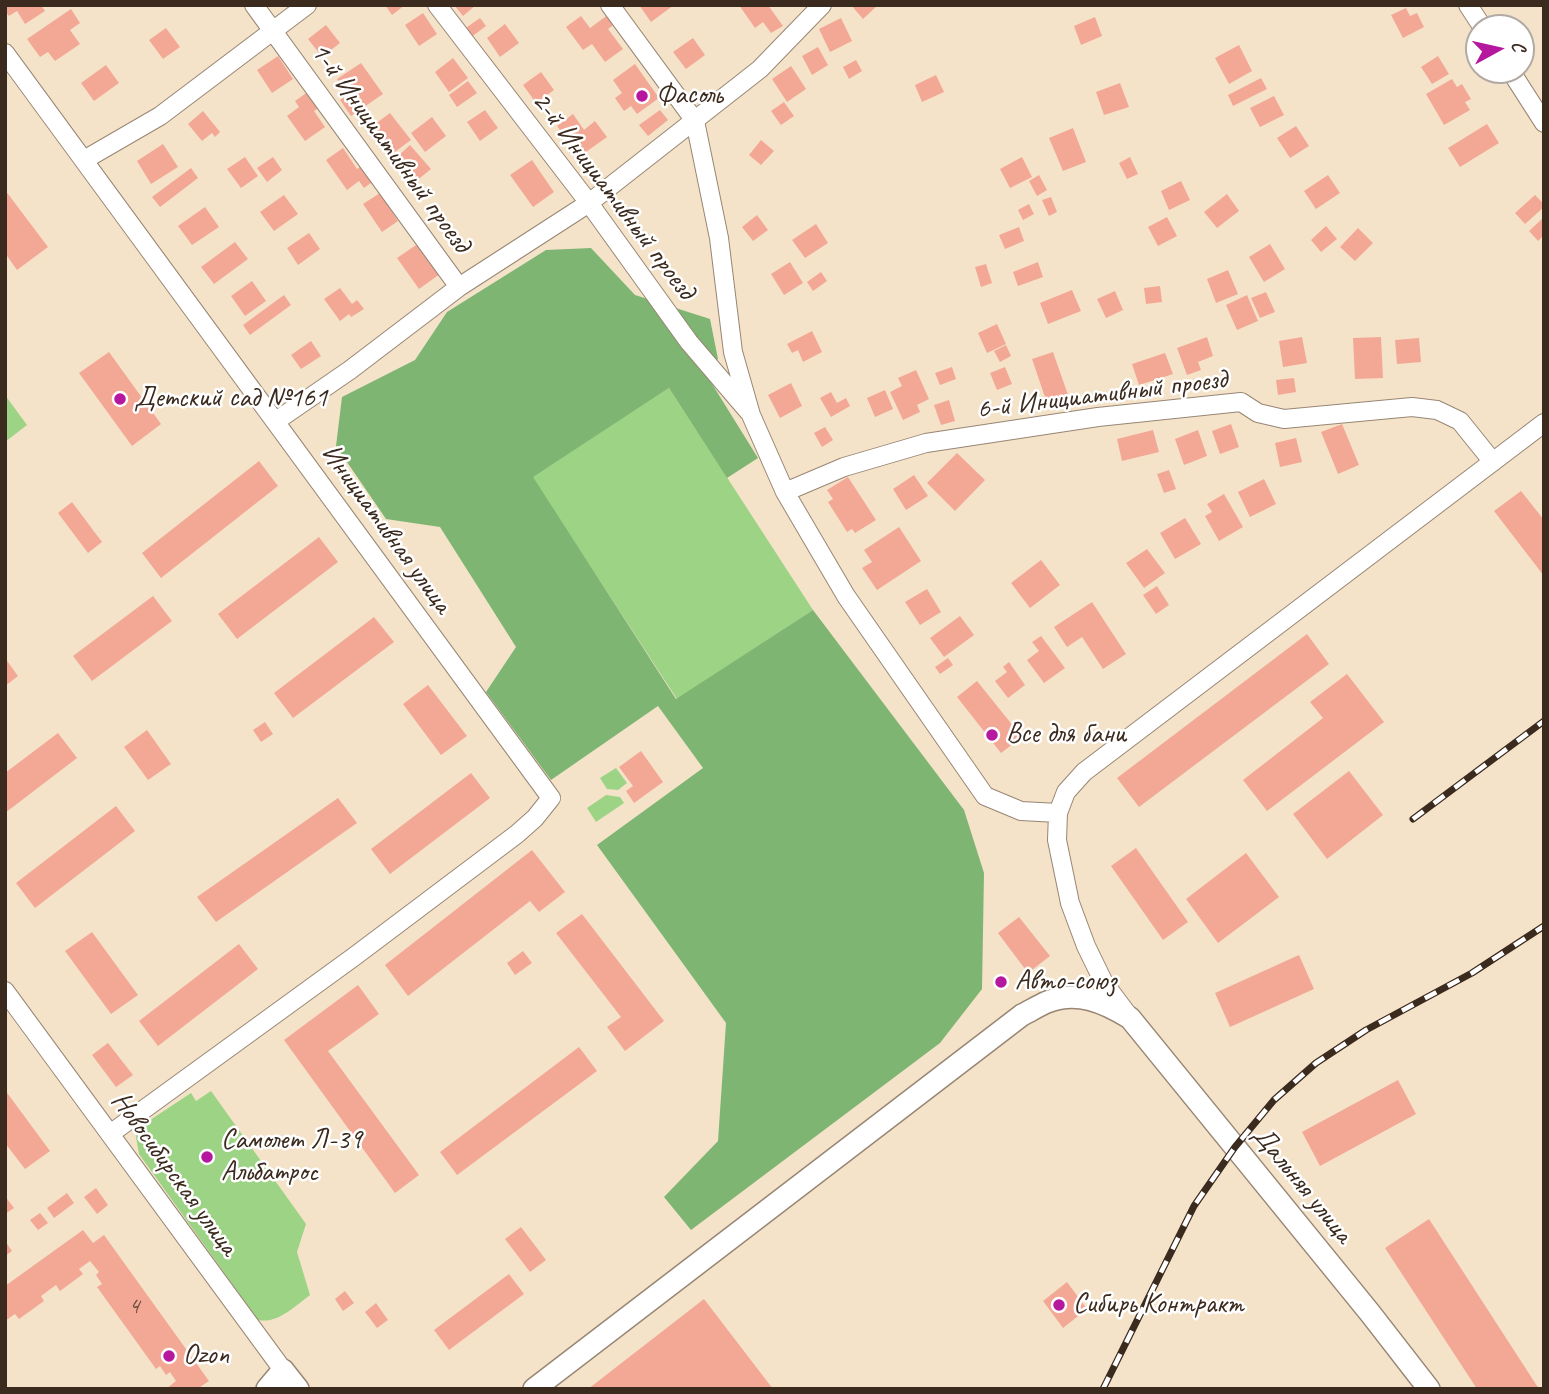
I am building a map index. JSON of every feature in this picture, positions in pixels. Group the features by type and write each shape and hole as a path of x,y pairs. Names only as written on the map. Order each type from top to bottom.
{"main road":[{"path":"534,1389 1022,1015 1048,1002 1073,997 1093,999 1110,1005 1130,1018"},
{"name":"Дальняя улица","path":"1130,1018 1429,1389"},
{"path":"267,1389 283,1370"},
{"name":"Новосибирская улица","path":"283,1370 298,1389"}],"street":[{"name":"1-й Инициативный проезд","path":"254,5 459,287"},
{"path":"85,160 160,116 307,5"},
{"name":"2-й Инициативный проезд","path":"437,5 589,203 689,342 751,415"},
{"path":"610,5 695,121 719,238 733,352 751,415 785,492 846,596 985,796 1021,811 1058,813"},
{"path":"276,421 350,370 459,287 589,203 760,69 812,10"},
{"name":"Инициативная улица","path":"5,53 551,798 535,818 517,834 110,1134"},
{"path":"1519,84 1544,123"},
{"name":"6-й Инициативный проезд","path":"785,492 844,467 926,443 1098,416 1241,402 1258,413 1284,419 1412,407 1437,410 1460,421 1493,462"},
{"path":"1130,1018 1104,983 1070,903 1057,840 1058,813 1066,792 1084,772 1544,423"},
{"name":"Новосибирская улица","path":"5,991 283,1370"}],"green space":[{"path":"591,248 635,295 710,319 718,359 704,371 758,458 727,478 669,388 533,477 676,699 813,610 964,810 984,873 982,989 940,1043 691,1230 664,1197 718,1141 726,1023 597,845 703,768 658,706 551,780 486,692 516,647 440,527 386,519 336,446 342,397 415,360 447,312 546,250"},
{"path":"669,388 813,610 677,699 532,477"},
{"path":"5,395 27,425 5,442"},
{"path":"616,768 627,783 618,790 607,789 600,778"},
{"path":"606,795 620,797 624,803 596,822 587,808"},
{"path":"211,1091 306,1224 297,1252 310,1295 286,1313 265,1321 258,1320 139,1154 136,1137 138,1128 191,1093 196,1101"}],"building":[{"path":"5,5 41,5 45,11 25,24 17,11 9,16"},
{"path":"385,5 405,5 392,15"},
{"path":"454,5 476,5 463,16"},
{"path":"639,5 674,5 651,22"},
{"path":"739,5 768,5 783,26 771,33 763,22 755,28"},
{"path":"851,5 878,5 863,19"},
{"path":"1406,8 1410,16 1417,13 1424,27 1403,38 1391,15"},
{"path":"71,9 80,23 70,30 80,44 55,61 48,52 40,57 27,39"},
{"path":"423,13 437,34 419,46 405,25"},
{"path":"609,14 616,23 608,29 623,49 605,62 592,44 583,50 566,27 581,16 590,28"},
{"path":"1095,17 1102,36 1081,45 1074,26"},
{"path":"480,18 486,26 466,41 460,32"},
{"path":"841,18 852,41 830,52 819,29"},
{"path":"505,24 519,43 500,57 487,38"},
{"path":"326,25 340,43 322,57 308,39"},
{"path":"166,28 180,47 163,59 149,40"},
{"path":"693,38 705,55 686,69 673,52"},
{"path":"1239,45 1252,71 1229,84 1215,58"},
{"path":"818,47 828,65 812,75 802,56"},
{"path":"278,56 293,79 272,93 257,70"},
{"path":"1438,56 1449,74 1432,84 1421,67"},
{"path":"453,58 468,78 449,92 435,72"},
{"path":"856,60 862,71 849,79 843,67"},
{"path":"361,63 383,94 351,116 340,100 348,95 337,79"},
{"path":"635,64 659,98 637,114 631,106 624,111 615,98 622,93 613,80"},
{"path":"106,65 119,83 94,101 81,83"},
{"path":"791,66 806,89 787,102 772,79"},
{"path":"541,72 554,90 536,103 523,85"},
{"path":"936,75 944,92 922,102 915,85"},
{"path":"1261,78 1267,89 1233,106 1228,95"},
{"path":"1452,79 1457,87 1462,84 1471,99 1465,102 1470,110 1444,125 1426,94"},
{"path":"468,81 477,93 457,107 449,95"},
{"path":"1120,83 1129,107 1104,115 1096,92"},
{"path":"309,91 320,107 314,111 325,127 305,141 287,116 299,107 295,101"},
{"path":"1274,96 1284,115 1260,127 1250,108"},
{"path":"784,102 794,116 781,125 771,111"},
{"path":"485,110 498,128 480,141 467,122"},
{"path":"660,110 668,120 648,136 639,125"},
{"path":"203,111 220,132 215,137 212,133 202,141 188,124"},
{"path":"390,113 411,140 392,154 371,127"},
{"path":"573,114 584,130 595,121 607,137 579,157 557,126"},
{"path":"432,117 446,136 425,152 411,133"},
{"path":"1487,124 1499,143 1460,167 1448,148"},
{"path":"1296,126 1309,146 1290,158 1277,138"},
{"path":"1073,128 1086,162 1063,171 1049,138"},
{"path":"761,140 774,151 761,165 749,155"},
{"path":"163,144 178,167 151,184 137,161"},
{"path":"410,145 431,169 415,182 395,159"},
{"path":"343,148 357,169 364,164 375,180 364,188 359,181 347,190 326,160"},
{"path":"245,157 258,176 241,188 227,169"},
{"path":"273,157 282,170 267,182 257,168"},
{"path":"1022,157 1032,177 1010,188 1000,169"},
{"path":"1130,157 1138,174 1127,179 1119,163"},
{"path":"532,160 554,192 533,207 510,175"},
{"path":"191,168 198,178 160,207 152,197"},
{"path":"1039,175 1047,190 1037,196 1029,181"},
{"path":"1328,175 1340,193 1316,209 1304,191"},
{"path":"1181,181 1190,200 1169,210 1161,191"},
{"path":"5,190 48,247 17,270 5,253"},
{"path":"380,193 398,221 382,232 363,204"},
{"path":"1227,194 1239,211 1217,228 1204,212"},
{"path":"284,195 298,214 274,231 260,212"},
{"path":"1535,195 1544,207 1525,224 1515,213"},
{"path":"1051,197 1057,212 1049,216 1042,200"},
{"path":"1029,204 1034,214 1023,220 1018,210"},
{"path":"205,207 219,227 192,245 178,226"},
{"path":"757,215 768,230 753,241 742,227"},
{"path":"1167,217 1177,236 1158,246 1148,227"},
{"path":"1544,217 1544,235 1538,241 1529,231"},
{"path":"816,224 828,243 805,258 792,240"},
{"path":"1326,226 1337,239 1321,252 1311,240"},
{"path":"1019,227 1024,241 1005,249 999,235"},
{"path":"1358,228 1373,243 1355,261 1340,247"},
{"path":"309,233 320,249 298,265 287,248"},
{"path":"235,242 248,259 214,284 201,267"},
{"path":"419,243 440,274 419,289 397,258"},
{"path":"1270,244 1285,269 1264,282 1249,257"},
{"path":"790,262 803,283 784,295 771,274"},
{"path":"1038,262 1043,277 1018,286 1013,272"},
{"path":"986,264 992,283 981,287 975,267"},
{"path":"1228,270 1238,294 1216,303 1207,279"},
{"path":"821,272 827,281 813,291 807,282"},
{"path":"252,281 266,301 245,316 231,296"},
{"path":"1160,286 1162,302 1146,304 1144,288"},
{"path":"340,288 352,304 357,300 364,309 351,317 349,314 340,321 324,299"},
{"path":"1072,290 1081,311 1048,324 1040,303"},
{"path":"1115,291 1123,310 1106,318 1097,299"},
{"path":"1266,292 1275,312 1260,318 1251,298"},
{"path":"284,295 291,305 250,335 243,325"},
{"path":"1247,295 1258,321 1237,330 1226,305"},
{"path":"997,324 1006,344 987,353 978,333"},
{"path":"812,331 822,352 803,362 798,350 792,353 787,344"},
{"path":"1207,337 1213,356 1198,362 1201,370 1187,375 1177,348"},
{"path":"1302,337 1307,363 1283,367 1279,341"},
{"path":"1381,337 1383,378 1355,379 1353,338"},
{"path":"1419,338 1421,362 1397,364 1395,340"},
{"path":"311,341 321,356 301,369 291,355"},
{"path":"1006,345 1011,356 1000,362 994,351"},
{"name":"Детский сад №161","path":"109,352 161,424 132,446 79,373"},
{"path":"1053,352 1068,395 1047,403 1032,359"},
{"path":"1165,353 1173,374 1139,385 1132,364"},
{"path":"952,367 956,379 940,385 935,373"},
{"path":"1005,367 1012,384 997,390 990,373"},
{"path":"916,370 929,399 917,405 920,412 903,420 890,392 902,386 898,378"},
{"path":"1294,378 1296,392 1278,395 1276,380"},
{"path":"791,383 802,406 780,418 768,395"},
{"path":"885,390 893,409 875,417 867,398"},
{"path":"831,392 837,403 846,398 850,406 831,417 820,398"},
{"path":"949,400 955,421 941,425 934,405"},
{"path":"1231,424 1239,447 1220,454 1212,431"},
{"path":"1342,424 1359,465 1338,474 1321,432"},
{"path":"825,427 833,440 822,447 814,433"},
{"path":"1153,430 1159,452 1122,461 1117,439"},
{"path":"1198,430 1207,456 1184,465 1175,439"},
{"path":"1296,438 1302,462 1280,467 1275,443"},
{"path":"957,453 985,480 955,511 927,483"},
{"path":"259,461 278,486 161,578 142,553"},
{"path":"1169,470 1176,489 1164,493 1157,474"},
{"path":"914,475 928,496 906,510 893,489"},
{"path":"848,477 876,520 855,533 852,529 847,532 828,502 833,499 827,490"},
{"path":"1264,479 1276,504 1250,517 1238,492"},
{"path":"1521,491 1544,520 1544,576 1494,511"},
{"path":"1224,494 1243,527 1219,541 1205,516 1212,512 1207,504"},
{"path":"72,502 102,542 88,553 58,513"},
{"path":"1185,518 1201,544 1175,559 1160,533"},
{"path":"899,527 921,561 877,590 862,568 872,562 864,550"},
{"path":"319,537 338,562 237,639 218,614"},
{"path":"1147,549 1165,573 1144,588 1126,563"},
{"path":"1041,560 1060,585 1030,608 1011,583"},
{"path":"1157,586 1169,605 1156,614 1143,595"},
{"path":"927,589 941,612 920,625 905,602"},
{"path":"153,596 172,621 92,681 73,656"},
{"path":"1092,602 1126,654 1103,669 1082,637 1067,647 1054,627"},
{"path":"960,616 974,635 944,657 930,638"},
{"path":"374,617 394,642 293,718 274,693"},
{"path":"1307,634 1329,664 1139,807 1117,778"},
{"path":"1041,636 1065,668 1044,683 1027,660 1039,651 1032,642"},
{"path":"5,658 18,676 5,686"},
{"path":"948,658 953,665 940,674 935,667"},
{"path":"1009,662 1025,685 1008,698 995,681 1007,672 1003,667"},
{"path":"1347,674 1384,722 1267,811 1243,780 1323,718 1310,702"},
{"path":"977,681 1022,737 1001,753 957,697"},
{"path":"428,685 467,736 441,755 403,704"},
{"path":"265,722 273,734 261,742 253,730"},
{"path":"147,730 171,764 148,780 124,747"},
{"path":"58,733 77,758 5,813 5,773"},
{"path":"641,751 663,782 634,803 626,791 633,786 619,767"},
{"path":"1349,771 1383,815 1327,859 1293,814"},
{"path":"471,773 490,798 390,874 371,849"},
{"path":"338,798 357,823 216,922 197,897"},
{"path":"116,806 135,831 35,908 16,883"},
{"path":"1136,848 1188,922 1163,940 1111,866"},
{"path":"532,850 565,892 539,912 530,901 408,996 385,965"},
{"path":"1246,853 1279,897 1218,943 1186,899"},
{"path":"582,914 664,1021 625,1051 607,1027 621,1017 556,933"},
{"path":"1019,917 1050,956 1028,973 998,933"},
{"path":"92,932 138,995 111,1014 65,951"},
{"path":"239,944 258,969 158,1046 139,1021"},
{"path":"523,951 532,963 515,975 507,963"},
{"path":"1299,955 1314,989 1230,1027 1215,993"},
{"path":"358,985 379,1014 328,1051 419,1175 395,1193 284,1040"},
{"path":"108,1043 133,1075 116,1087 92,1055"},
{"path":"579,1047 597,1071 457,1175 440,1152"},
{"path":"1398,1080 1416,1114 1320,1166 1302,1132"},
{"path":"5,1090 50,1151 25,1169 5,1143"},
{"path":"96,1188 108,1205 97,1214 84,1197"},
{"path":"67,1193 74,1203 54,1218 47,1208"},
{"path":"5,1196 14,1208 5,1214"},
{"path":"40,1213 48,1223 38,1230 30,1220"},
{"path":"1429,1219 1539,1389 1477,1389 1385,1248"},
{"path":"521,1227 546,1260 530,1272 505,1239"},
{"path":"83,1230 93,1243 104,1235 209,1381 200,1387 201,1389 166,1389 176,1381 170,1372 166,1375 160,1366 156,1369 97,1287 102,1284 96,1275 99,1272 90,1261 79,1269 83,1274 60,1291 56,1285 41,1296 44,1301 19,1319 15,1314 5,1321 5,1286"},
{"path":"5,1241 12,1251 5,1256"},
{"path":"509,1274 524,1294 449,1350 434,1330"},
{"path":"1067,1282 1087,1309 1063,1328 1043,1301"},
{"path":"345,1291 354,1303 343,1311 335,1299"},
{"path":"704,1299 773,1389 588,1389"},
{"path":"376,1303 388,1320 377,1328 365,1312"}],"railway":[{"path":"1413,819 1544,721"},
{"path":"1103,1389 1194,1206 1235,1147 1274,1100 1316,1063 1366,1030 1472,973 1544,926"}],"place":[{"name":"Фасоль","path":"642,96"},
{"name":"Детский сад №161","path":"120,399"},
{"name":"Все для бани","path":"992,735"},
{"name":"Авто-союз","path":"1001,982"},
{"name":"Самолет Л-39 Альбатрос","path":"207,1157"},
{"name":"Сибирь Контракт","path":"1059,1305"},
{"name":"Ozon","path":"169,1356"}]}
